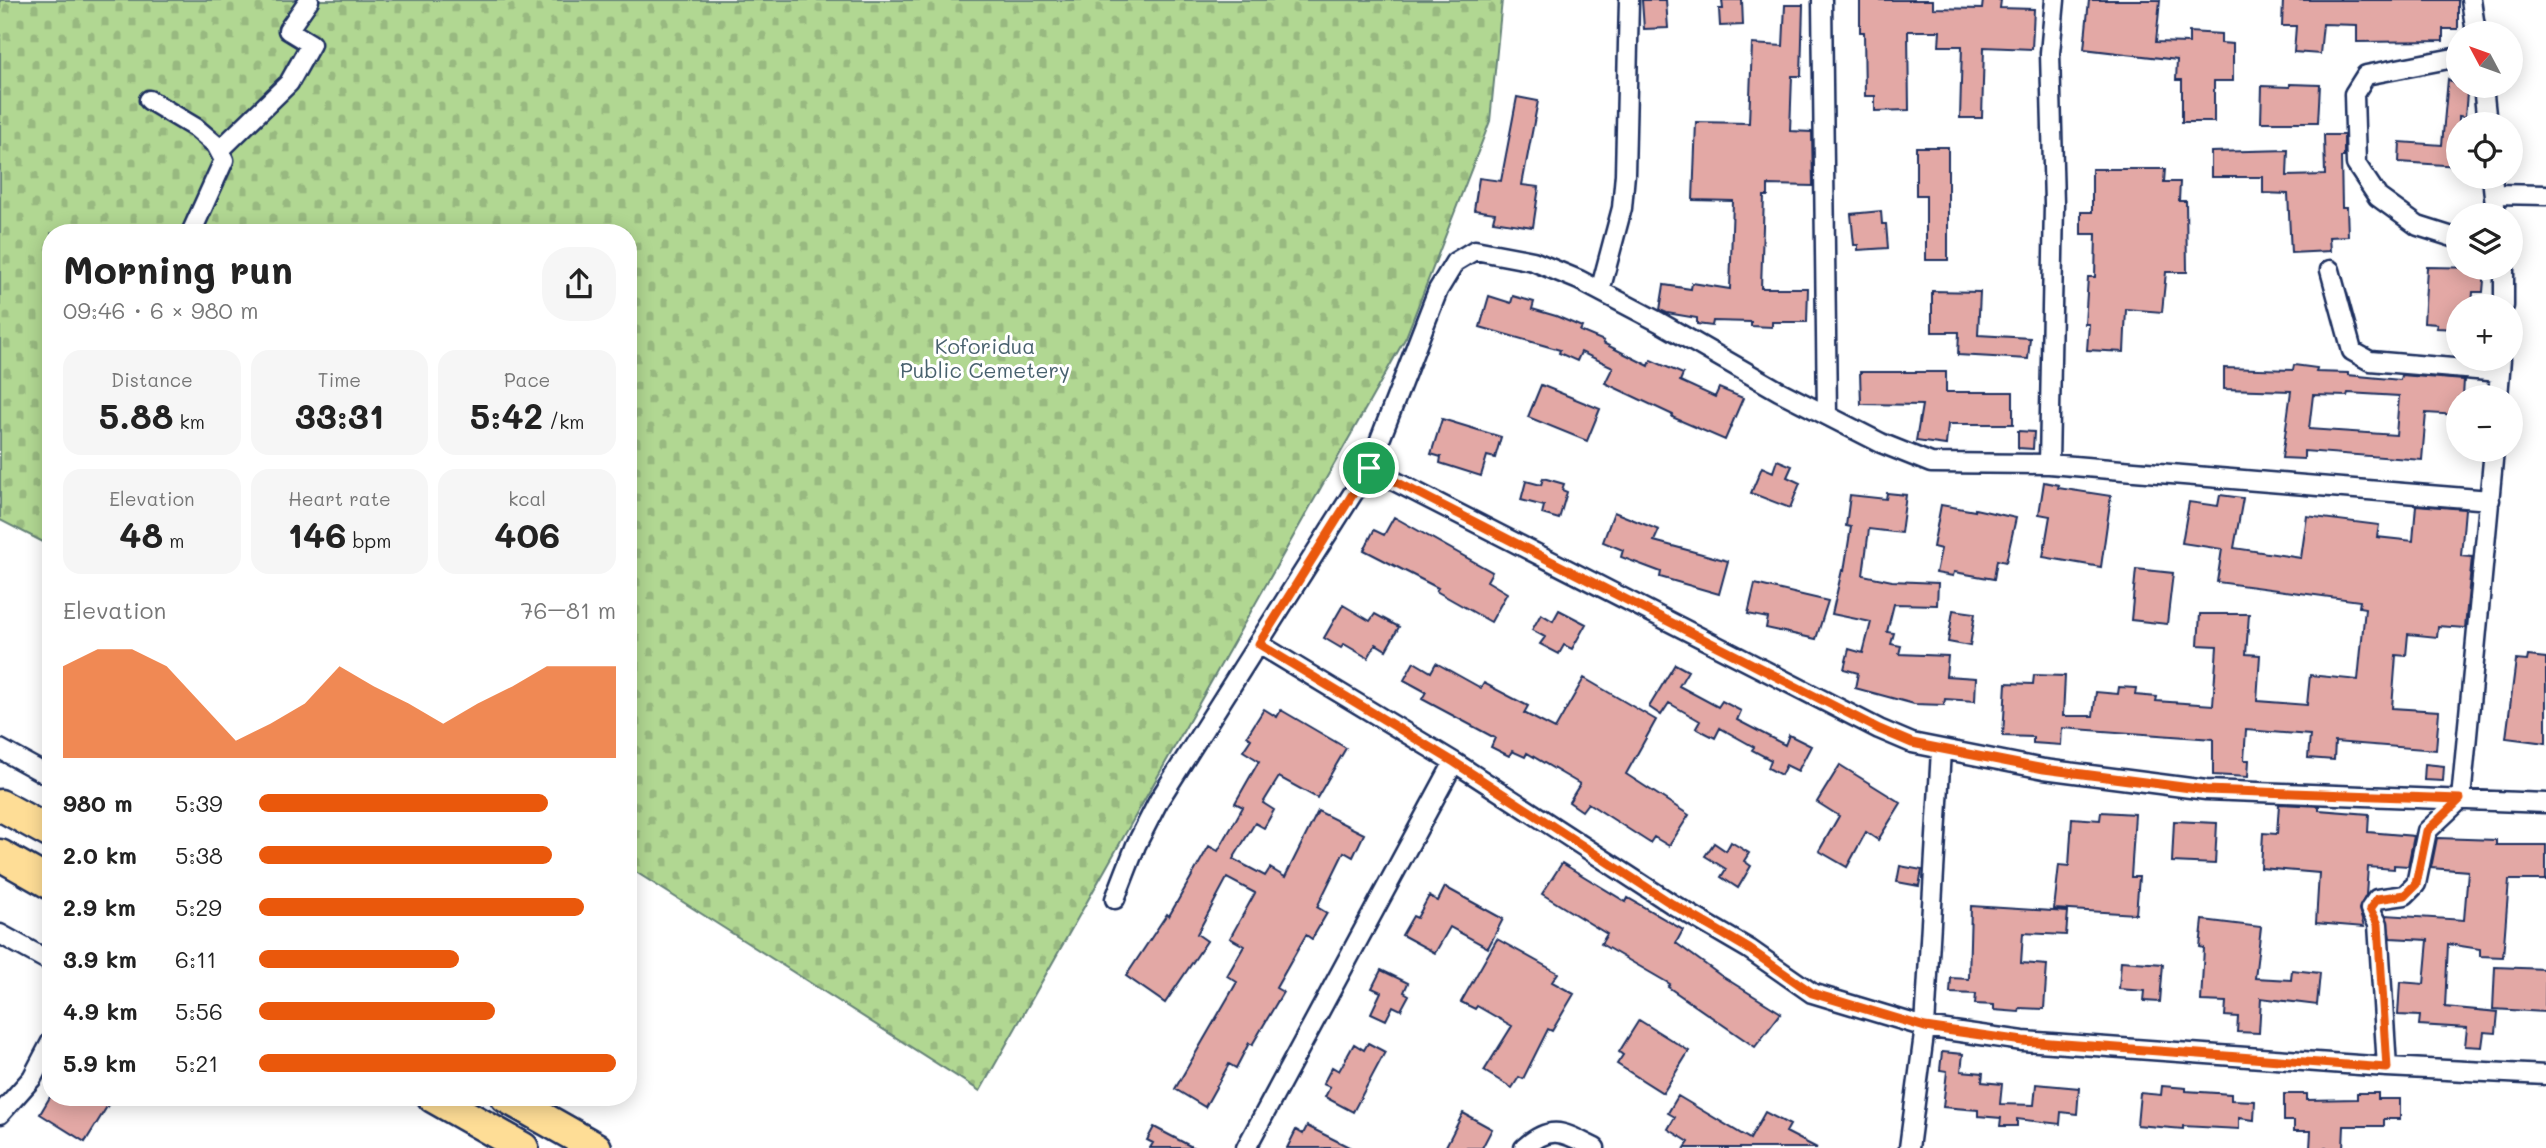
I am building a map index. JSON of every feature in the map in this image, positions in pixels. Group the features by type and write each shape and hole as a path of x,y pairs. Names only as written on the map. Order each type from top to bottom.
{"highway":[{"path":"0,805 42,828"},
{"path":"0,855 42,879"},
{"path":"449,1106 523,1148"},
{"path":"522,1106 596,1148"}],"street":[{"path":"219,151 289,83 311,44 288,30 309,0"},
{"path":"1600,291 1622,208 1629,0"},
{"path":"1822,0 1827,415"},
{"path":"2049,464 2054,204 2050,53 2055,0"},
{"path":"2471,0 2474,21"},
{"path":"2446,60 2366,75 2354,94 2357,164 2378,197 2418,226 2446,235"},
{"path":"149,100 196,128 216,145 224,160 195,224"},
{"path":"2514,189 2546,195"},
{"path":"1115,899 1136,845 1159,800 1369,468 1438,290 1455,262 1475,250 1533,261 1600,291 1827,415 1881,443 1931,463 2049,464 2490,500"},
{"path":"2330,270 2351,351 2370,361 2446,363"},
{"path":"2387,1068 2378,924 2370,909 2377,899 2405,895 2416,884 2427,831 2460,799 2493,462"},
{"path":"1369,468 1879,729 1912,743 2044,769 2206,790 2546,803"},
{"path":"1259,644 1454,762 1672,904 1749,949 1812,993 1925,1027 2023,1041 2387,1068 2546,1075"},
{"path":"0,749 42,772"},
{"path":"1909,1148 1925,1027 1941,750"},
{"path":"1246,1148 1454,762"},
{"path":"0,934 42,957"},
{"path":"0,1114 32,1079 42,1060"},
{"path":"1524,1148 1539,1135 1561,1132 1595,1148"}],"green space":[{"name":"Koforidua Public Cemetery","path":"0,0 1502,0 1490,121 1406,337 980,1091 637,873 637,224 42,224 42,541 0,520"}],"building":[{"path":"1642,0 1666,0 1668,28 1644,29"},
{"path":"1722,0 1742,0 1743,25 1720,26 1719,9 1723,9"},
{"path":"1860,0 1933,0 1933,8 1982,9 1983,0 2001,0 2000,8 2034,9 2032,49 1984,47 1982,118 1960,118 1962,46 1939,46 1940,31 1908,31 1909,110 1875,111 1875,96 1865,96 1864,32 1860,32"},
{"path":"2089,0 2160,0 2156,42 2189,43 2189,32 2221,34 2221,43 2233,44 2233,81 2214,81 2214,122 2182,122 2182,80 2176,80 2177,60 2084,49"},
{"path":"2283,0 2458,0 2458,21 2446,21 2443,41 2357,42 2357,25 2323,24 2320,54 2294,52 2296,26 2282,26"},
{"path":"1785,5 1803,5 1801,76 1792,76 1790,131 1812,132 1813,186 1768,185 1768,196 1764,196 1761,288 1808,288 1807,322 1772,322 1772,327 1751,326 1751,322 1713,321 1712,326 1697,324 1697,318 1660,310 1664,285 1691,289 1692,283 1730,289 1733,201 1693,200 1696,122 1749,123 1752,44 1783,46"},
{"path":"2290,84 2320,85 2318,122 2261,122 2262,86 2290,87"},
{"path":"1517,97 1538,101 1522,185 1539,187 1533,227 1493,221 1495,213 1474,210 1479,178 1501,181"},
{"path":"2446,98 2467,98 2465,112 2446,112 2446,165 2399,162 2400,142 2442,145"},
{"path":"2324,135 2344,135 2344,157 2341,157 2342,207 2347,207 2348,236 2329,237 2330,251 2291,253 2288,194 2263,193 2263,177 2211,177 2211,152 2288,150 2287,176 2325,175"},
{"path":"1916,147 1948,147 1948,260 1926,260 1926,195 1916,195"},
{"path":"2092,169 2165,169 2164,182 2180,182 2179,201 2186,201 2187,272 2166,272 2162,312 2126,309 2124,352 2087,350 2089,324 2085,324 2088,277 2095,277 2096,234 2081,234 2081,212 2092,212"},
{"path":"1881,211 1882,224 1886,224 1888,248 1858,250 1858,245 1854,245 1851,214"},
{"path":"2427,267 2446,267 2446,280 2484,280 2483,292 2446,294 2446,328 2436,328 2437,324 2424,323"},
{"path":"1932,291 1980,292 1978,335 2030,338 2028,359 1958,355 1959,332 1932,332"},
{"path":"1489,296 1511,303 1513,296 1534,302 1532,309 1582,327 1580,331 1649,366 1651,360 1683,374 1680,381 1715,397 1719,388 1743,398 1725,440 1605,383 1613,367 1581,352 1577,361 1559,353 1560,350 1480,327"},
{"path":"2294,365 2317,368 2316,372 2400,380 2401,375 2464,380 2464,385 2446,385 2446,414 2426,413 2422,460 2304,451 2304,459 2282,458 2291,391 2224,389 2224,368 2293,370","holes":["2348,393 2399,396 2396,435 2309,429 2313,395 2347,396"]},
{"path":"1860,372 1946,372 1946,392 2013,392 2013,424 1948,424 1946,445 1916,441 1922,405 1861,404"},
{"path":"1541,385 1600,409 1587,441 1528,417"},
{"path":"1442,419 1501,437 1495,458 1487,456 1481,476 1440,463 1441,457 1431,454"},
{"path":"2018,431 2034,432 2033,449 2018,448"},
{"path":"1777,460 1792,466 1787,477 1800,483 1790,508 1751,493 1762,467 1773,472"},
{"path":"1543,478 1564,484 1562,490 1567,492 1559,519 1542,514 1544,506 1521,500 1526,481 1541,485"},
{"path":"2044,482 2059,485 2058,488 2111,496 2101,567 2043,557 2050,516 2039,514"},
{"path":"1887,493 1906,495 1901,533 1869,529 1863,575 1892,581 1938,583 1937,605 1894,604 1887,632 1894,633 1891,644 1901,646 1899,654 1948,656 1946,676 1976,678 1975,701 1945,699 1944,705 1914,704 1855,688 1858,673 1844,669 1849,649 1863,653 1871,622 1832,614 1842,570 1844,571 1851,527 1846,526 1850,495 1886,499"},
{"path":"2220,495 2243,498 2234,548 2301,558 2307,516 2379,525 2377,537 2413,541 2416,505 2465,509 2461,556 2472,557 2465,628 2438,626 2437,637 2408,634 2406,656 2396,655 2392,708 2439,711 2436,750 2335,742 2334,760 2308,758 2310,735 2246,730 2244,760 2249,760 2248,777 2213,775 2213,739 2062,728 2061,745 2033,743 2033,737 2003,736 2006,683 2033,684 2034,675 2065,676 2063,716 2093,716 2096,692 2118,694 2119,687 2136,688 2135,695 2157,697 2156,701 2213,705 2217,646 2198,645 2200,614 2249,614 2246,654 2260,655 2257,701 2307,705 2310,675 2358,680 2365,608 2359,607 2360,601 2217,582 2222,549 2182,543 2189,502 2218,506"},
{"path":"1941,505 2016,518 2006,562 1997,560 1994,579 1954,572 1953,576 1936,573 1941,549 1933,547"},
{"path":"1614,512 1659,530 1654,541 1728,561 1719,594 1660,577 1661,572 1621,557 1623,550 1603,542"},
{"path":"1394,517 1492,572 1487,581 1507,593 1491,622 1436,591 1438,588 1364,550 1374,530 1384,535"},
{"path":"2136,569 2173,573 2167,624 2131,620"},
{"path":"1755,584 1828,601 1816,639 1766,628 1768,618 1748,614"},
{"path":"1343,605 1370,621 1375,614 1399,627 1386,650 1376,644 1368,658 1344,644 1341,648 1324,638"},
{"path":"1559,610 1586,624 1572,649 1564,645 1559,654 1540,644 1545,637 1532,630 1541,614 1553,621"},
{"path":"1953,610 1975,613 1970,646 1948,642"},
{"path":"2528,656 2546,658 2546,743 2506,738 2516,660 2527,661"},
{"path":"1414,662 1431,672 1436,663 1481,688 1484,683 1528,706 1524,713 1555,729 1584,678 1656,720 1626,774 1689,815 1669,846 1654,837 1650,843 1588,803 1582,811 1569,802 1580,784 1527,753 1525,757 1512,751 1509,756 1491,747 1495,738 1422,699 1426,692 1404,680"},
{"path":"1675,664 1688,671 1679,686 1718,707 1722,701 1741,711 1737,720 1785,745 1789,735 1811,746 1798,771 1786,765 1781,775 1768,768 1771,760 1752,750 1754,747 1720,728 1715,738 1696,728 1700,721 1669,703 1661,715 1649,707"},
{"path":"1264,709 1277,717 1281,710 1346,748 1317,798 1279,777 1263,803 1274,810 1264,828 1255,823 1233,859 1265,876 1270,868 1285,877 1318,811 1364,834 1353,857 1344,852 1317,907 1327,913 1312,939 1306,935 1276,988 1283,992 1236,1068 1229,1064 1205,1107 1175,1089 1237,982 1227,976 1244,946 1230,938 1255,893 1227,878 1197,934 1207,941 1165,1003 1126,976 1167,914 1169,916 1209,846 1218,851 1243,807 1235,803 1259,761 1243,751 1251,739 1247,736"},
{"path":"2425,764 2444,766 2443,781 2424,780"},
{"path":"1840,765 1901,803 1878,840 1866,832 1847,867 1819,851 1839,816 1817,802"},
{"path":"2279,804 2319,806 2319,810 2369,814 2368,832 2414,836 2408,866 2394,865 2394,869 2368,867 2366,895 2359,909 2364,927 2316,923 2319,873 2261,868 2263,833 2277,834"},
{"path":"2101,812 2135,814 2131,877 2139,877 2136,914 2054,909 2059,865 2069,866 2072,818 2100,820"},
{"path":"2174,821 2217,823 2215,864 2172,862"},
{"path":"2437,838 2496,840 2496,845 2546,845 2546,880 2509,880 2503,957 2480,956 2480,949 2448,944 2445,1007 2498,1012 2496,1033 2484,1032 2482,1047 2465,1046 2467,1028 2419,1025 2420,1016 2398,1015 2400,982 2424,984 2428,940 2390,938 2386,915 2464,920 2468,871 2431,868"},
{"path":"1731,842 1749,853 1744,861 1751,866 1738,888 1721,877 1726,869 1705,856 1714,843 1726,851"},
{"path":"1562,863 1626,902 1628,898 1683,930 1676,943 1720,975 1781,1013 1755,1047 1668,987 1670,984 1601,944 1607,934 1542,894"},
{"path":"1900,866 1922,870 1919,886 1897,882"},
{"path":"1445,887 1503,919 1488,948 1450,927 1435,953 1402,935 1413,916 1417,918 1429,896 1438,901"},
{"path":"1971,906 2068,912 2066,935 2023,933 2021,963 2047,965 2044,1009 2020,1008 2019,1012 1994,1010 1994,1005 1975,1004 1976,994 1950,993 1951,978 1969,979"},
{"path":"2203,920 2261,927 2255,978 2291,980 2292,970 2320,973 2317,1005 2261,998 2259,1033 2237,1032 2238,1017 2225,1016 2226,1002 2201,1001 2204,948 2200,947"},
{"path":"1497,939 1558,973 1552,982 1574,994 1552,1031 1548,1029 1523,1079 1519,1077 1512,1088 1484,1071 1512,1026 1477,1006 1475,1009 1461,1002"},
{"path":"2121,961 2163,964 2160,1002 2144,1001 2145,991 2119,989"},
{"path":"2495,967 2546,969 2545,1012 2493,1009"},
{"path":"1381,970 1408,983 1404,992 1409,995 1401,1010 1393,1006 1386,1020 1371,1013 1381,992 1372,988"},
{"path":"1639,1020 1689,1051 1663,1093 1617,1064 1623,1055 1619,1052"},
{"path":"1368,1043 1385,1052 1353,1112 1325,1097 1330,1087 1323,1084 1332,1067 1339,1071 1354,1044 1364,1050"},
{"path":"1942,1052 1963,1054 1961,1071 1983,1073 1982,1082 2002,1084 2000,1104 2034,1105 2036,1084 2079,1088 2077,1114 2061,1112 2060,1124 2017,1119 2017,1126 2000,1126 2001,1118 1978,1116 1978,1110 1943,1107 1947,1071 1940,1070"},
{"path":"2162,1086 2186,1088 2186,1091 2231,1094 2231,1100 2255,1101 2254,1120 2239,1118 2239,1129 2183,1126 2183,1129 2137,1125 2140,1093 2161,1095"},
{"path":"2357,1093 2378,1093 2378,1099 2400,1099 2400,1119 2384,1119 2384,1126 2344,1126 2343,1148 2310,1148 2311,1131 2294,1131 2294,1121 2284,1121 2284,1094 2307,1094 2307,1100 2357,1099"},
{"path":"1678,1096 1750,1139 1765,1112 1790,1125 1786,1132 1817,1148 1685,1148 1689,1142 1668,1129 1675,1117 1668,1113"},
{"path":"45,1106 107,1106 85,1142 40,1114"},
{"path":"1463,1113 1492,1129 1482,1148 1445,1148"},
{"path":"1307,1126 1351,1148 1287,1148 1296,1130 1303,1134"},
{"path":"1154,1127 1194,1148 1150,1148 1153,1143 1147,1140"}],"route":[{"path":"1369,468 1879,729 1912,743 2044,769 2206,790 2460,799 2427,831 2416,884 2405,895 2377,899 2370,909 2378,924 2387,1068 2023,1041 1925,1027 1812,993 1749,949 1672,904 1454,762 1259,644 1369,468"}]}
